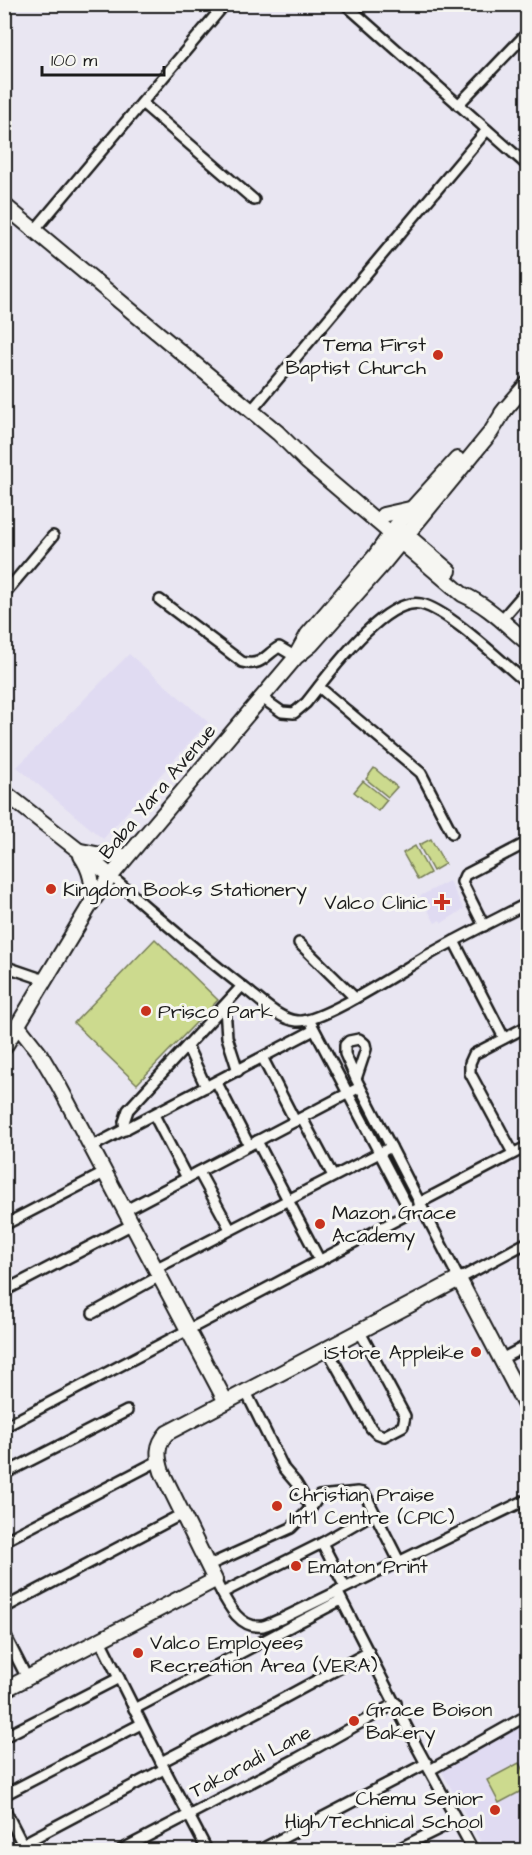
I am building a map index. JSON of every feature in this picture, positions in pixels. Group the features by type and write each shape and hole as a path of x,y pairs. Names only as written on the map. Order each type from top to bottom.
{"main road":[{"path":"4,205 278,433 299,454 422,554 467,587 477,601 502,619 528,643"},
{"path":"399,534 410,509 528,383"},
{"path":"399,534 426,511 490,432 506,408"},
{"path":"379,517 410,509"},
{"path":"422,554 422,532 426,511"},
{"path":"379,517 378,560 399,559 422,554"},
{"name":"Baba Yara Avenue","path":"4,792 111,876 297,657 311,645 399,534"},
{"path":"76,849 101,855 126,856"},
{"path":"76,849 83,858 92,879 92,902"},
{"path":"4,1048 92,902 111,876"},
{"path":"18,1026 40,1054 226,1402"},
{"path":"4,1690 214,1580 158,1461 157,1449 167,1433 459,1279 528,1411"}],"street":[{"path":"34,231 225,4"},
{"path":"350,6 528,166"},
{"path":"458,105 528,32"},
{"path":"142,103 254,200"},
{"path":"251,411 487,130"},
{"path":"4,594 53,536"},
{"path":"502,619 528,589"},
{"path":"160,600 242,662 260,661 279,647 297,657"},
{"path":"262,698 282,712 294,713 384,615 403,605 414,603 423,604 447,617 528,684"},
{"path":"319,687 421,773 452,833"},
{"path":"484,926 462,882 463,876 528,842"},
{"path":"111,876 171,930 242,986 289,1019 298,1021 309,1021 355,998 454,941 528,903"},
{"path":"454,941 504,1038"},
{"path":"299,943 355,998"},
{"path":"4,966 45,980"},
{"path":"125,1130 124,1122 128,1110 242,986"},
{"path":"225,1006 227,1037 238,1071"},
{"path":"309,1021 411,1213"},
{"path":"513,1153 469,1067 474,1054 528,1026"},
{"path":"91,1147 263,1059 314,1030"},
{"path":"187,1046 206,1087"},
{"path":"263,1059 333,1176"},
{"path":"217,1083 288,1199 320,1261"},
{"path":"124,1211 348,1093 358,1083 459,1279 528,1242"},
{"path":"154,1115 187,1178"},
{"path":"4,1427 411,1213 420,1205 528,1146"},
{"path":"93,1313 230,1229 391,1147"},
{"path":"199,1172 230,1229"},
{"path":"4,1225 104,1173"},
{"path":"4,1291 131,1225"},
{"path":"327,1349 371,1428 384,1436 397,1430 403,1426 405,1416 360,1332"},
{"path":"501,1359 528,1345"},
{"path":"246,1392 284,1469 296,1483 311,1508"},
{"path":"4,1474 127,1411"},
{"path":"4,1541 158,1461"},
{"path":"207,1566 285,1532 311,1508 319,1496 358,1492 366,1496 399,1561"},
{"path":"214,1580 237,1617 246,1624 262,1626 528,1499"},
{"path":"222,1593 322,1543 374,1513"},
{"path":"4,1608 182,1514"},
{"path":"322,1543 341,1589 341,1600 473,1851"},
{"path":"134,1709 341,1600"},
{"path":"4,1633 27,1678"},
{"path":"100,1640 207,1851"},
{"path":"11,1851 162,1765 369,1652"},
{"path":"4,1737 119,1678"},
{"name":"Takoradi Lane","path":"121,1851 298,1758 396,1703"},
{"path":"260,1851 528,1715"},
{"path":"4,1795 141,1724"},
{"path":"4,1808 23,1845"},
{"path":"396,1851 457,1820"}],"shaded area":[{"path":"129,654 208,722 103,839 17,767"},
{"name":"Valco Clinic","path":"449,881 464,909 442,923 440,920 435,923 420,896"},
{"name":"Chemu Senior High/Technical School","path":"527,1721 527,1850 485,1850 441,1770"}],"green space":[{"path":"374,768 397,787 388,797 366,779"},
{"path":"363,781 387,800 378,811 354,792"},
{"path":"431,839 445,864 433,871 419,845"},
{"path":"415,846 430,873 418,880 403,853"},
{"name":"Prisco Park","path":"155,939 218,1000 137,1084 74,1023"},
{"path":"519,1763 527,1778 527,1788 499,1803 487,1780"}],"place":[{"name":"Tema First Baptist Church","path":"438,355"},
{"name":"Kingdom Books Stationery","path":"51,889"},
{"name":"Valco Clinic","path":"442,902"},
{"name":"Prisco Park","path":"146,1011"},
{"name":"Mazon Grace Academy","path":"320,1224"},
{"name":"iStore Appleike","path":"476,1352"},
{"name":"Christian Praise Int'l Centre (CPIC)","path":"277,1506"},
{"name":"Ematon Print","path":"296,1566"},
{"name":"Valco Employees Recreation Area (VERA)","path":"138,1653"},
{"name":"Grace Boison Bakery","path":"354,1721"},
{"name":"Chemu Senior High/Technical School","path":"495,1810"}]}
